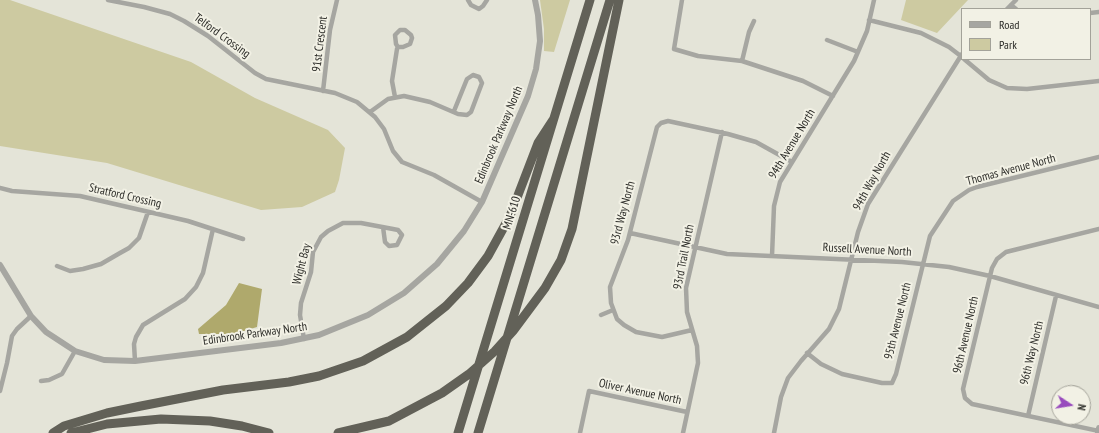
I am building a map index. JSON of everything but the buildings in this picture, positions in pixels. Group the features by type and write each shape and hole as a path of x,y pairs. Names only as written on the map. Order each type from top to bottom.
{"highway":[{"name":"MN-610","path":"458,433 552,120 590,0"},
{"path":"478,433 610,0"},
{"path":"338,433 389,421 442,393 469,374 495,351 513,332 532,306 561,260 572,229 619,0"},
{"path":"52,433 64,426 107,414 223,390 319,376 363,361 407,337 446,306 478,270 497,242 512,211 538,143 552,120"},
{"path":"71,433 134,421 161,419 210,421 242,426 269,433"}],"street":[{"name":"Telford Crossing","path":"108,0 170,14 196,28 255,73 266,79 350,98 370,112 384,129 394,153 402,162 434,175 482,202"},
{"name":"91st Crescent","path":"323,91 330,30 338,0"},
{"path":"468,0 471,5 479,9 487,0"},
{"name":"Edinbrook Parkway North","path":"0,265 31,316 51,336 75,350 104,360 135,361 265,346 304,339 353,322 379,309 404,293 426,274 447,253 464,231 482,202 528,96 535,74 540,41 539,21 535,0"},
{"path":"682,0 674,49 691,55 742,61 803,81 833,96"},
{"name":"94th Avenue North","path":"772,256 775,197 780,182 833,96 858,52 874,0"},
{"path":"1008,8 1016,0"},
{"path":"1011,5 1015,8"},
{"path":"869,20 921,33 961,56"},
{"path":"742,61 749,32 754,21"},
{"path":"827,40 858,52"},
{"path":"395,97 392,81 398,47"},
{"name":"94th Way North","path":"774,433 784,387 794,369 829,329 837,315 860,225 868,204 961,59"},
{"path":"966,60 989,80 1007,88 1027,89 1099,81"},
{"path":"370,112 380,104 395,97 404,96 430,102 454,111 467,115 471,112 482,83 479,77 473,75 467,79 454,111"},
{"name":"93rd Way North","path":"613,310 610,287 630,233 654,134 661,122 672,122 722,132"},
{"path":"722,132 756,142 792,162"},
{"name":"93rd Trail North","path":"683,433 698,363 697,346 687,312 686,288 722,132"},
{"name":"Thomas Avenue North","path":"923,263 928,240 934,228 948,206 960,195 978,187 1099,157"},
{"name":"Stratford Crossing","path":"0,188 12,191 80,196 213,229 242,239"},
{"path":"57,266 70,271 83,269 101,264 129,248 139,238 148,212"},
{"name":"Wight Bay","path":"304,339 300,315 301,303 311,272 313,252 321,237 328,230 343,223 361,222 383,227 401,232 402,239 397,245 389,246 385,242 383,227"},
{"path":"135,361 134,344 138,332 143,325 185,299 196,287 203,273 213,229"},
{"name":"96th Avenue North","path":"1028,416 972,404 965,398 963,389 990,276 997,259 1006,252 1099,229"},
{"name":"Russell Avenue North","path":"630,233 727,254 923,263 990,276 1099,307"},
{"name":"95th Avenue North","path":"807,353 821,364 842,374 882,384 892,383 896,374 923,263"},
{"name":"96th Way North","path":"1028,416 1056,296"},
{"path":"601,315 613,310 624,325 636,332 655,336 668,336 692,330"},
{"path":"0,391 12,336 31,316"},
{"path":"41,381 49,380 62,374 75,350"},
{"name":"Oliver Avenue North","path":"580,433 589,391 687,412"},
{"path":"1028,416 1099,431"}],"green space":[{"path":"0,0 10,0 191,62 255,98 328,130 345,148 339,180 335,192 302,207 261,210 107,163 0,146"},
{"path":"540,0 570,0 554,52 544,51 544,29"},
{"path":"906,0 968,0 937,33 901,20"}],"shaded area":[{"path":"239,283 262,289 257,327 234,334 199,334 198,329 226,305"}]}
